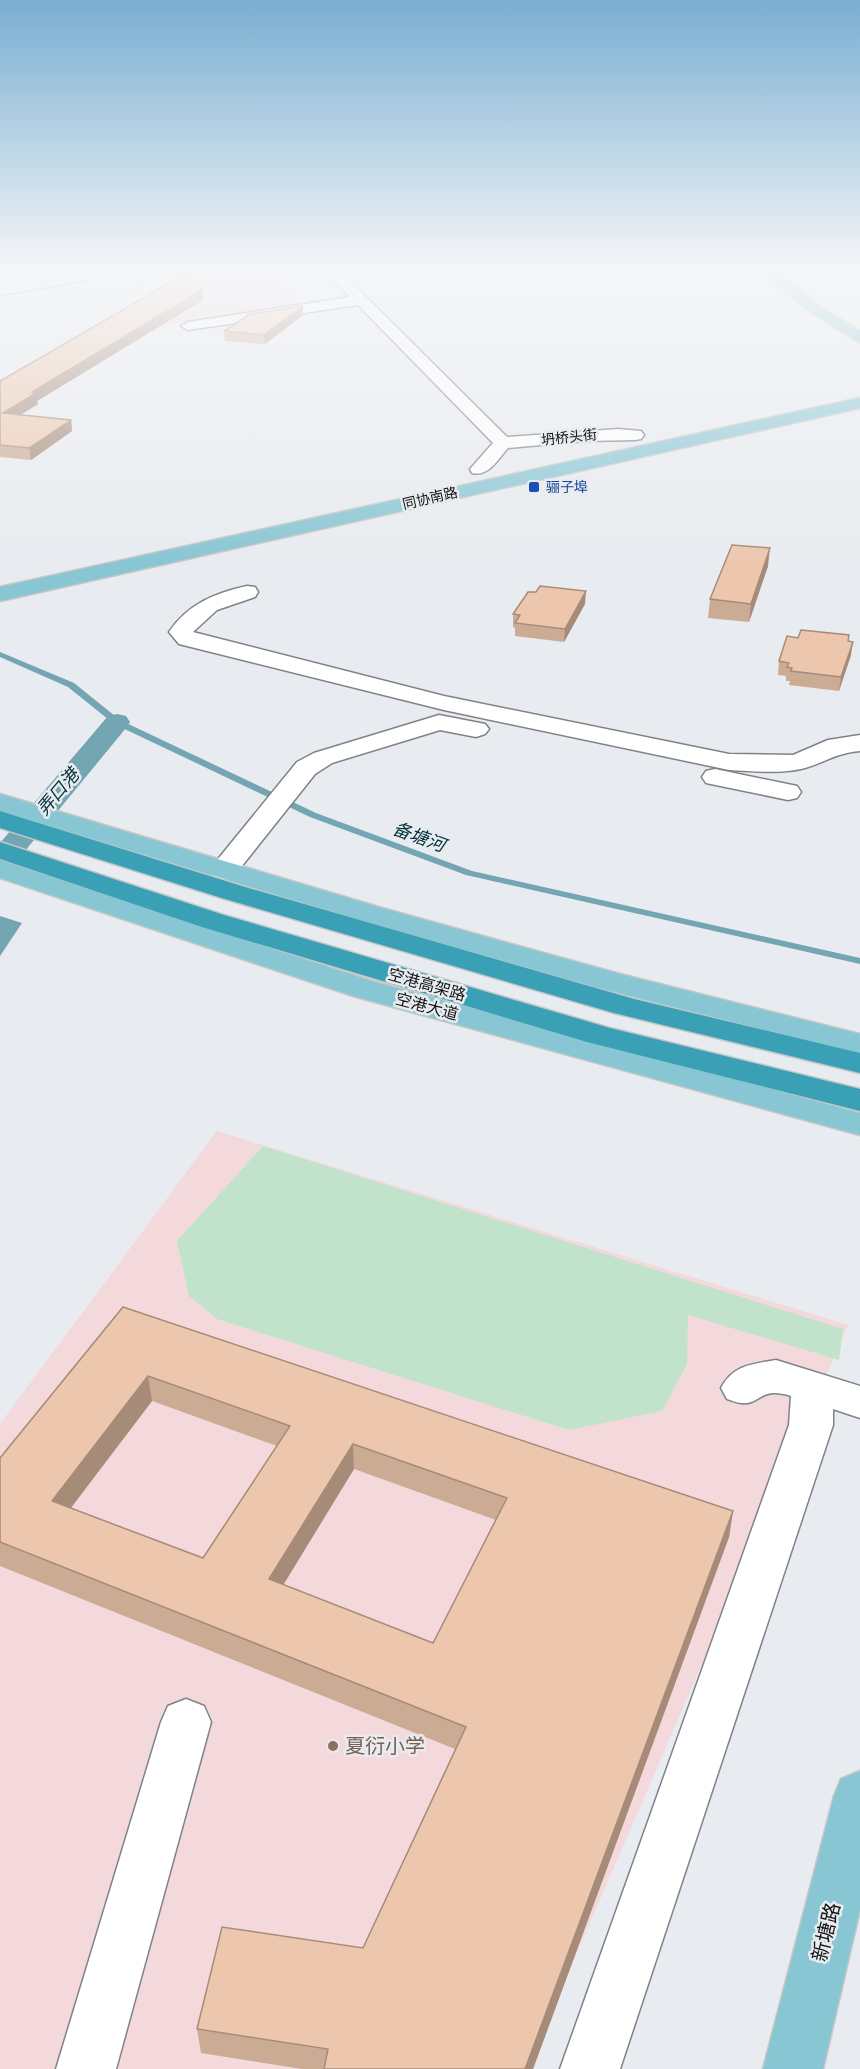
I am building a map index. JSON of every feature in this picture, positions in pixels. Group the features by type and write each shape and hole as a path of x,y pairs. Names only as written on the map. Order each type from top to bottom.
{"highway":[{"name":"空港高架路","path":"0,819 235,893 625,1006 860,1063"},
{"name":"空港高架路","path":"0,850 213,921 600,1035 860,1100"}],"main road":[{"name":"同协南路","path":"0,594 860,403"},
{"name":"同协南路","path":"386,489 641,434"},
{"path":"0,802 224,870 609,981 860,1044"},
{"name":"空港大道","path":"0,869 364,989 860,1124"},
{"name":"新塘路","path":"793,2069 860,1796"}],"street":[{"path":"430,370 503,443 479,469"},
{"name":"坍桥头街","path":"503,443 573,438 599,433 641,434"},
{"path":"247,592 217,599 198,612 180,632 188,639 444,703 729,762 771,764 798,762 837,745 860,744"},
{"path":"224,870 306,768 324,758 439,722 788,792"},
{"path":"742,1388 753,1378 776,1377 860,1402"},
{"path":"590,2069 811,1425 812,1387"},
{"path":"86,2069 186,1722"}],"shaded area":[{"name":"夏衍小学","path":"217,1131 848,1325 527,2069 0,2069 0,1424"}],"green space":[{"path":"263,1146 843,1329 839,1360 688,1315 687,1364 662,1411 569,1430 217,1319 189,1296 177,1241"}],"water":[{"path":"0,916 22,923 0,956"}],"building":[{"path":"20,370 69,370 3,413 71,420 29,448 0,445 0,381"},
{"path":"732,545 770,548 751,604 710,599"},
{"path":"540,586 586,591 565,629 515,623 520,615 513,614 528,592 536,592"},
{"path":"801,630 849,635 848,641 853,642 841,677 791,671 792,668 787,667 789,663 779,661 787,636 798,638"},
{"path":"123,1307 733,1511 525,2069 324,2069 328,2049 197,2029 222,1927 363,1948 466,1727 0,1542 0,1458","holes":["148,1376 290,1426 203,1558 52,1501","353,1444 507,1498 433,1643 269,1579"]}],"waterway":[{"name":"备塘河","path":"0,654 71,685 117,722 313,815 469,873 860,961"},
{"name":"弄口港","path":"0,862 117,722"}],"place":[{"name":"骊子埠","path":"534,487"},
{"name":"夏衍小学","path":"333,1746"}]}
